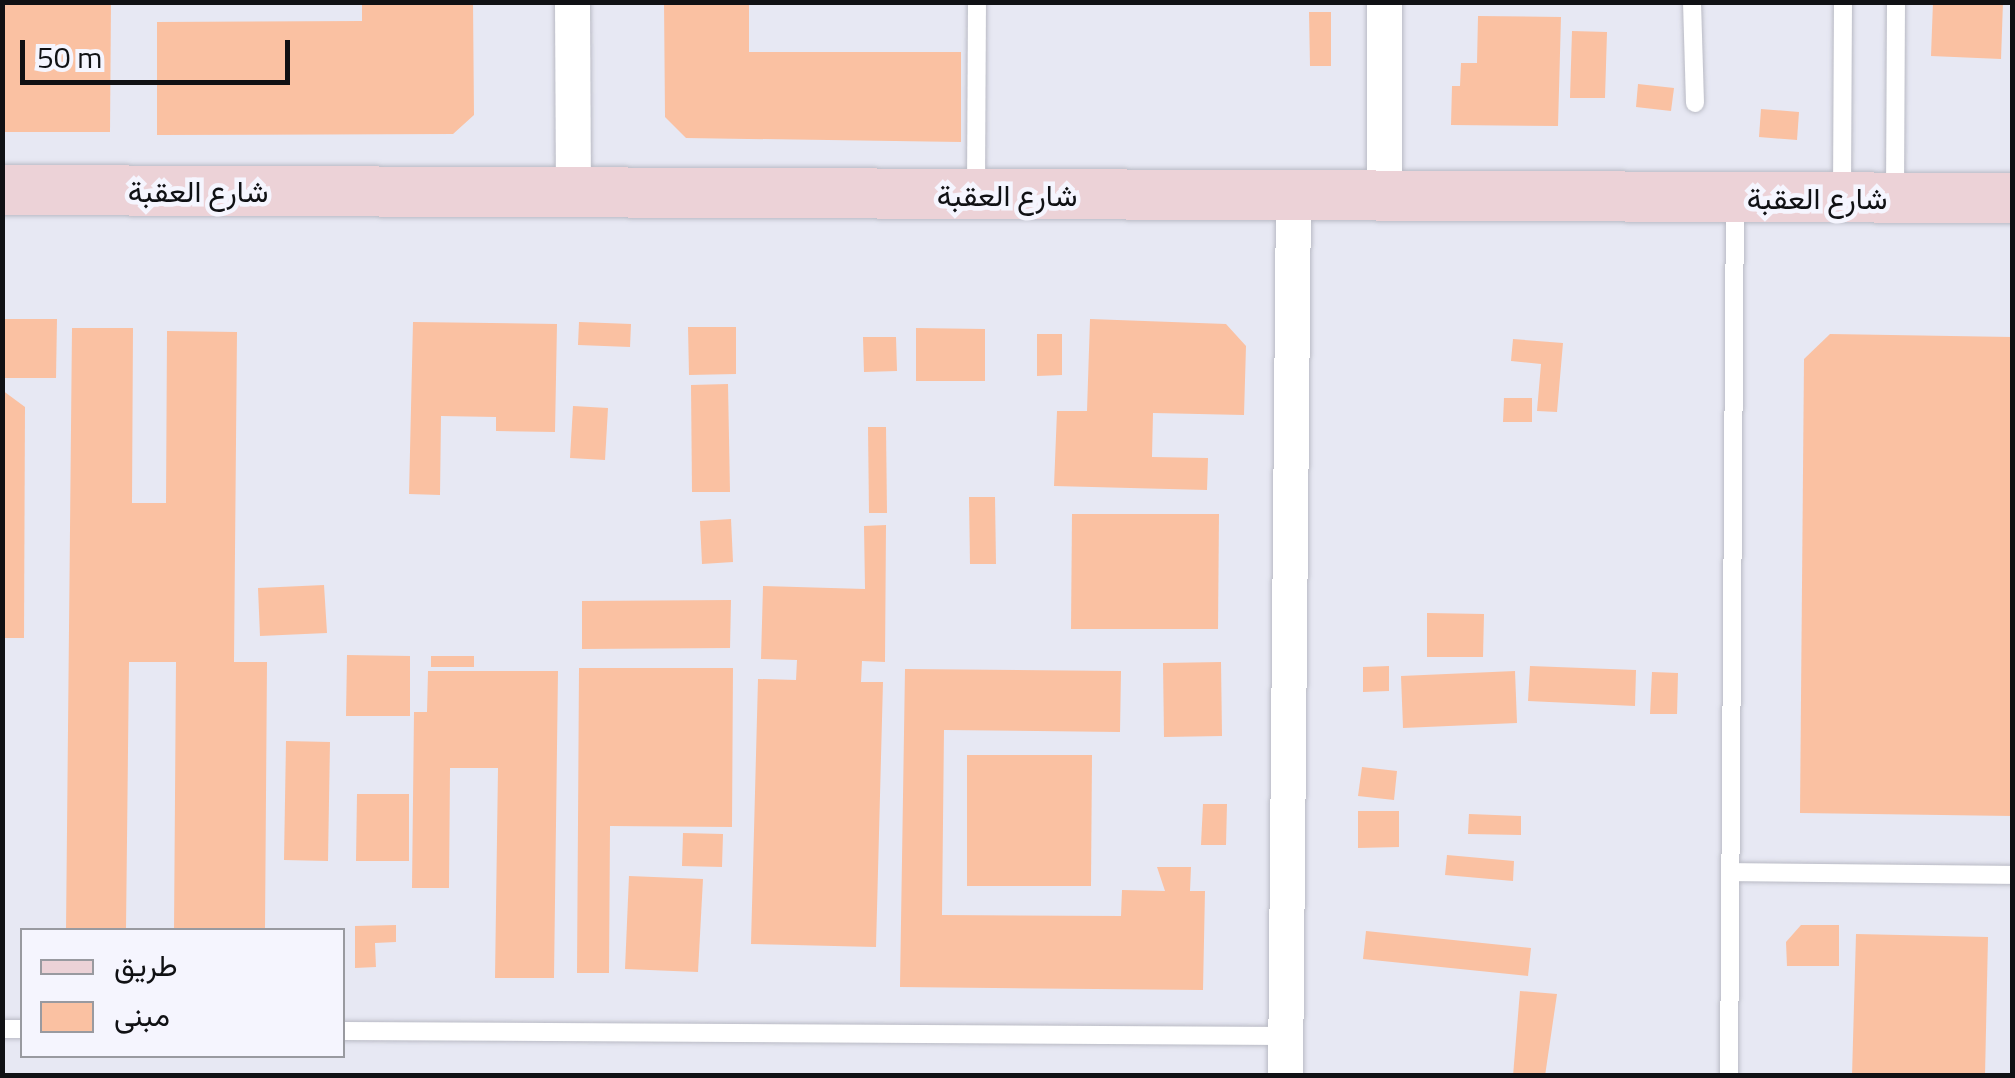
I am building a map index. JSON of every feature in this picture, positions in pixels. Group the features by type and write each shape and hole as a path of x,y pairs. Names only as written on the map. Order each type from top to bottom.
{"street":[{"path":"572,2 573,193"},
{"path":"1384,2 1384,196"},
{"name":"شارع العقبة","path":"2,190 2012,198"},
{"path":"1284,1076 1293,196"}],"lane":[{"path":"976,194 977,2"},
{"path":"1692,2 1695,103"},
{"path":"1842,198 1844,2"},
{"path":"1895,198 1896,2"},
{"path":"1729,1076 1735,198"},
{"path":"1730,872 2012,874"},
{"path":"345,1030 1285,1036"}],"building":[{"path":"2,2 111,2 110,132 2,132"},
{"path":"362,2 473,2 474,115 453,134 157,135 157,22 362,21"},
{"path":"664,2 749,2 749,52 961,52 961,142 686,138 665,117"},
{"path":"1933,2 2003,2 2001,59 1931,56"},
{"path":"1309,12 1331,12 1331,66 1310,66"},
{"path":"1478,16 1561,17 1558,126 1451,125 1452,86 1460,86 1461,63 1477,63"},
{"path":"1572,31 1607,32 1605,98 1570,98"},
{"path":"1638,84 1674,88 1671,111 1636,107"},
{"path":"1761,109 1799,112 1797,140 1759,137"},
{"path":"2,319 57,319 56,378 2,378"},
{"path":"1090,319 1226,324 1246,346 1244,415 1153,413 1152,457 1208,458 1207,490 1054,486 1057,411 1087,411"},
{"path":"413,322 557,324 555,432 496,431 496,417 441,416 440,495 409,494"},
{"path":"579,322 631,324 630,347 578,345"},
{"path":"688,327 736,327 736,374 689,375"},
{"path":"72,328 133,328 132,503 166,503 167,331 237,332 234,662 267,662 265,928 174,928 176,662 129,662 126,928 66,928"},
{"path":"916,328 985,329 985,381 916,381"},
{"path":"1037,334 1062,334 1062,375 1037,376"},
{"path":"1830,334 2012,337 2012,816 1800,813 1804,359"},
{"path":"863,337 896,337 897,371 864,372"},
{"path":"1513,339 1563,343 1557,412 1537,411 1541,364 1511,361"},
{"path":"728,384 730,492 692,492 691,385"},
{"path":"2,390 25,407 24,638 2,638"},
{"path":"1504,398 1532,398 1532,422 1503,422"},
{"path":"573,406 608,408 605,460 570,458"},
{"path":"868,427 886,427 887,513 869,513"},
{"path":"969,497 995,497 996,564 970,564"},
{"path":"1072,514 1219,514 1218,629 1071,629"},
{"path":"731,519 733,562 702,564 700,521"},
{"path":"886,525 885,662 862,661 861,682 883,682 876,947 751,944 758,679 796,680 797,660 761,659 763,586 865,589 864,526"},
{"path":"324,585 327,633 260,636 258,588"},
{"path":"731,600 730,648 582,649 582,601"},
{"path":"1427,613 1484,614 1483,657 1427,657"},
{"path":"347,655 410,656 410,716 346,716"},
{"path":"431,656 474,656 474,667 431,667"},
{"path":"1221,662 1222,736 1164,737 1163,663"},
{"path":"1389,666 1389,691 1363,692 1363,667"},
{"path":"1530,666 1636,670 1635,706 1528,701"},
{"path":"579,668 733,668 732,827 610,826 609,973 577,973"},
{"path":"905,669 1121,671 1120,732 944,730 942,915 1121,916 1122,890 1165,891 1157,867 1191,867 1190,891 1205,891 1203,990 900,987"},
{"path":"428,671 558,671 554,978 495,978 498,768 450,768 449,888 412,888 414,712 427,712"},
{"path":"1515,671 1517,723 1403,728 1401,676"},
{"path":"1652,672 1678,673 1677,714 1650,714"},
{"path":"286,741 330,742 328,861 284,860"},
{"path":"967,755 1092,755 1091,886 967,886"},
{"path":"1362,767 1397,771 1394,800 1358,796"},
{"path":"357,794 409,794 409,861 356,861"},
{"path":"1203,804 1227,804 1226,845 1201,845"},
{"path":"1358,811 1399,811 1399,847 1358,848"},
{"path":"1469,814 1521,816 1521,835 1468,834"},
{"path":"683,833 723,834 722,867 682,866"},
{"path":"1447,855 1514,861 1513,881 1445,875"},
{"path":"629,876 703,879 698,972 625,969"},
{"path":"396,925 396,942 375,943 376,967 355,968 355,926"},
{"path":"1801,925 1839,925 1839,966 1787,966 1786,942"},
{"path":"1366,931 1531,948 1528,976 1363,959"},
{"path":"1856,934 1988,937 1985,1076 1852,1076"},
{"path":"1520,991 1557,994 1545,1076 1513,1076"}]}
